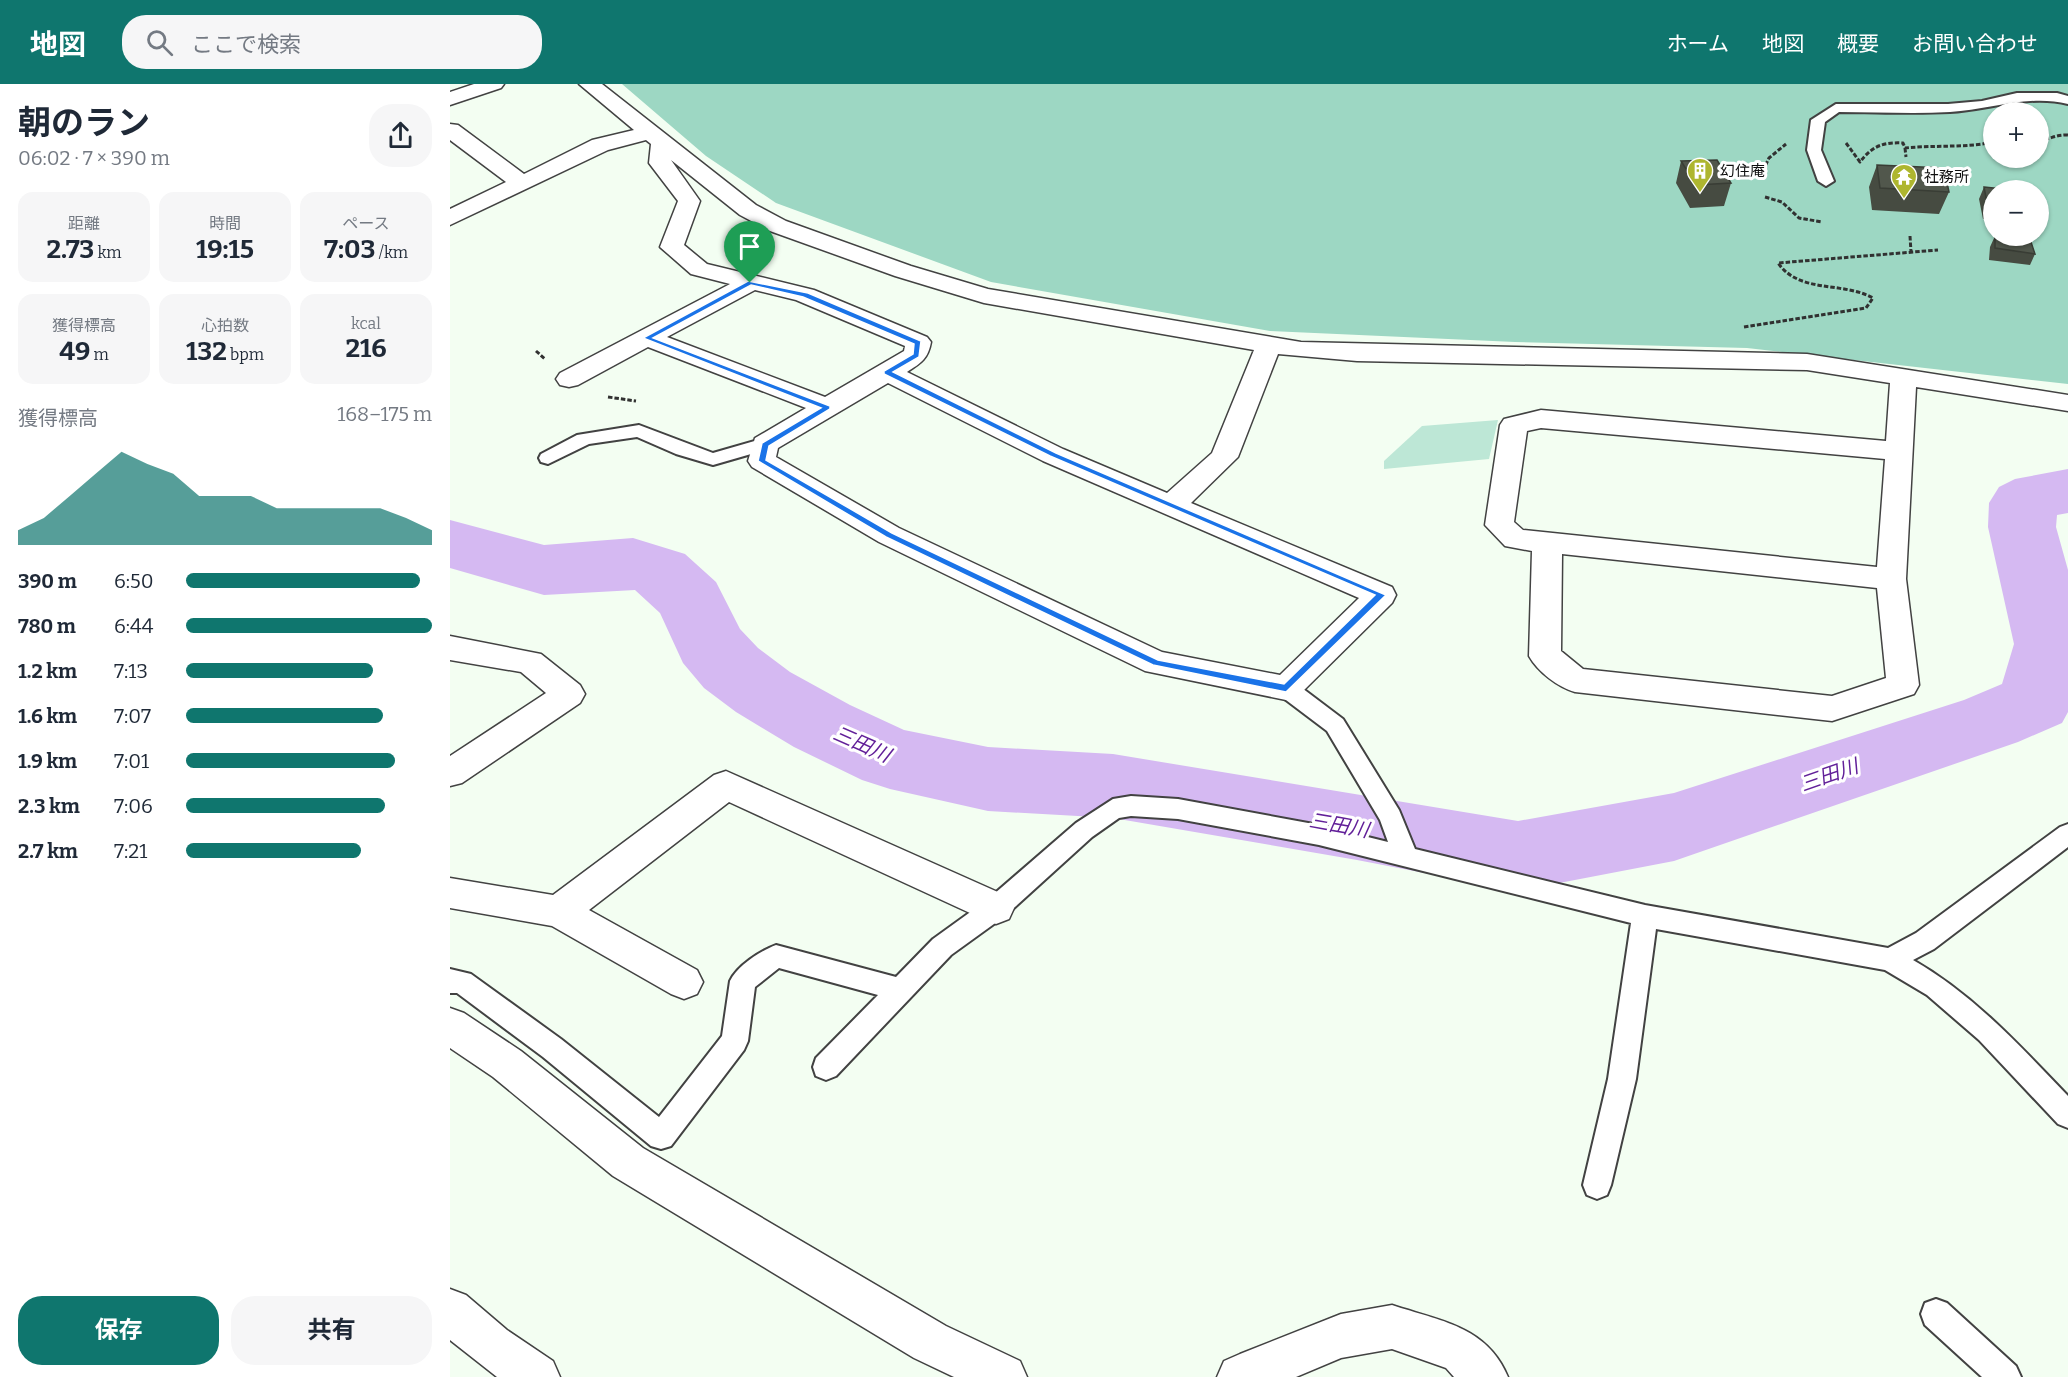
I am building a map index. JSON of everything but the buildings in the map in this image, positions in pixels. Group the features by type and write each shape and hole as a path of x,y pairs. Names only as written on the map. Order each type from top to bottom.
{"street":[{"path":"450,99 494,84"},
{"path":"589,84 748,210 778,226 903,271 984,296 1301,350 1808,362 2068,403"},
{"path":"450,130 522,183"},
{"path":"450,218 600,145 656,138"},
{"path":"656,138 660,163 689,201 672,247 699,269 805,295 918,342 916,355 827,407 765,444 762,461 889,535 1156,663 1286,688 1381,595 1053,454 887,372"},
{"path":"569,379 750,283"},
{"path":"647,338 827,407"},
{"path":"1171,505 1224,457 1269,344"},
{"path":"1547,542 1545,656 1575,680 1832,710 1903,685 1891,579 1904,376"},
{"path":"1891,579 1515,539 1499,525 1514,425 1541,419 1899,451"},
{"path":"450,648 530,662 569,694 450,773"},
{"path":"559,912 726,784 996,908"},
{"path":"450,893 559,912 684,982"},
{"path":"450,1026 507,1064 628,1162 930,1342 1004,1377"},
{"path":"450,1311 491,1346 537,1377"},
{"path":"1240,1377 1341,1336 1392,1328 1460,1350 1485,1377"}],"lane":[{"path":"1826,181 1814,150 1818,120 1836,108 1948,108 1982,105 2017,97 2057,97 2068,100"},
{"path":"548,458 584,439 639,431 682,450 713,459 765,444"},
{"path":"1286,688 1335,725 1391,817 1405,854"},
{"path":"826,1067 942,947 996,908 1094,823 1113,809 1131,806 1178,809 1255,823 1405,854 1645,916 1711,930 1890,960 1936,987 1988,1031 2068,1115"},
{"path":"1890,960 1925,941 2068,834"},
{"path":"1597,1185 1622,1079 1645,916"},
{"path":"450,981 462,982 552,1048 661,1136 735,1041 743,981 776,956 899,989"},
{"path":"1936,1314 2005,1377"}],"path":[{"path":"1818,120 1837,131 1860,162 1871,147 1883,142 1903,143 1906,157"},
{"path":"2049,140 2060,134 2068,135"},
{"path":"1905,148 1947,144 1983,144"},
{"path":"1765,197 1782,202 1799,218 1822,222"},
{"path":"1910,236 1911,252"},
{"path":"1741,328 1866,308 1873,298 1862,290 1797,281 1783,274 1778,263 1938,250"}],"green space":[{"path":"622,84 2068,84 2068,384 1747,348 1515,342 1270,331 991,282 776,203 706,156"},
{"path":"1498,420 1489,459 1384,469 1384,461 1422,426"}],"waterway":[{"name":"三田川","path":"450,544 544,570 633,563 660,572 691,600 709,644 731,668 763,692 822,726 890,758 988,779 1113,786 1357,826 1518,856 1674,827 1991,721 2035,702 2051,644 2022,527 2023,503 2039,495 2068,491"}],"place":[{"name":"幻住庵","path":"1700,194"},
{"name":"社務所","path":"1904,200"}],"route":[{"path":"750,283 805,295 918,342 916,355 887,372 1053,454 1381,595 1286,688 1156,663 889,535 762,461 765,444 827,407 647,338 750,283"}]}
